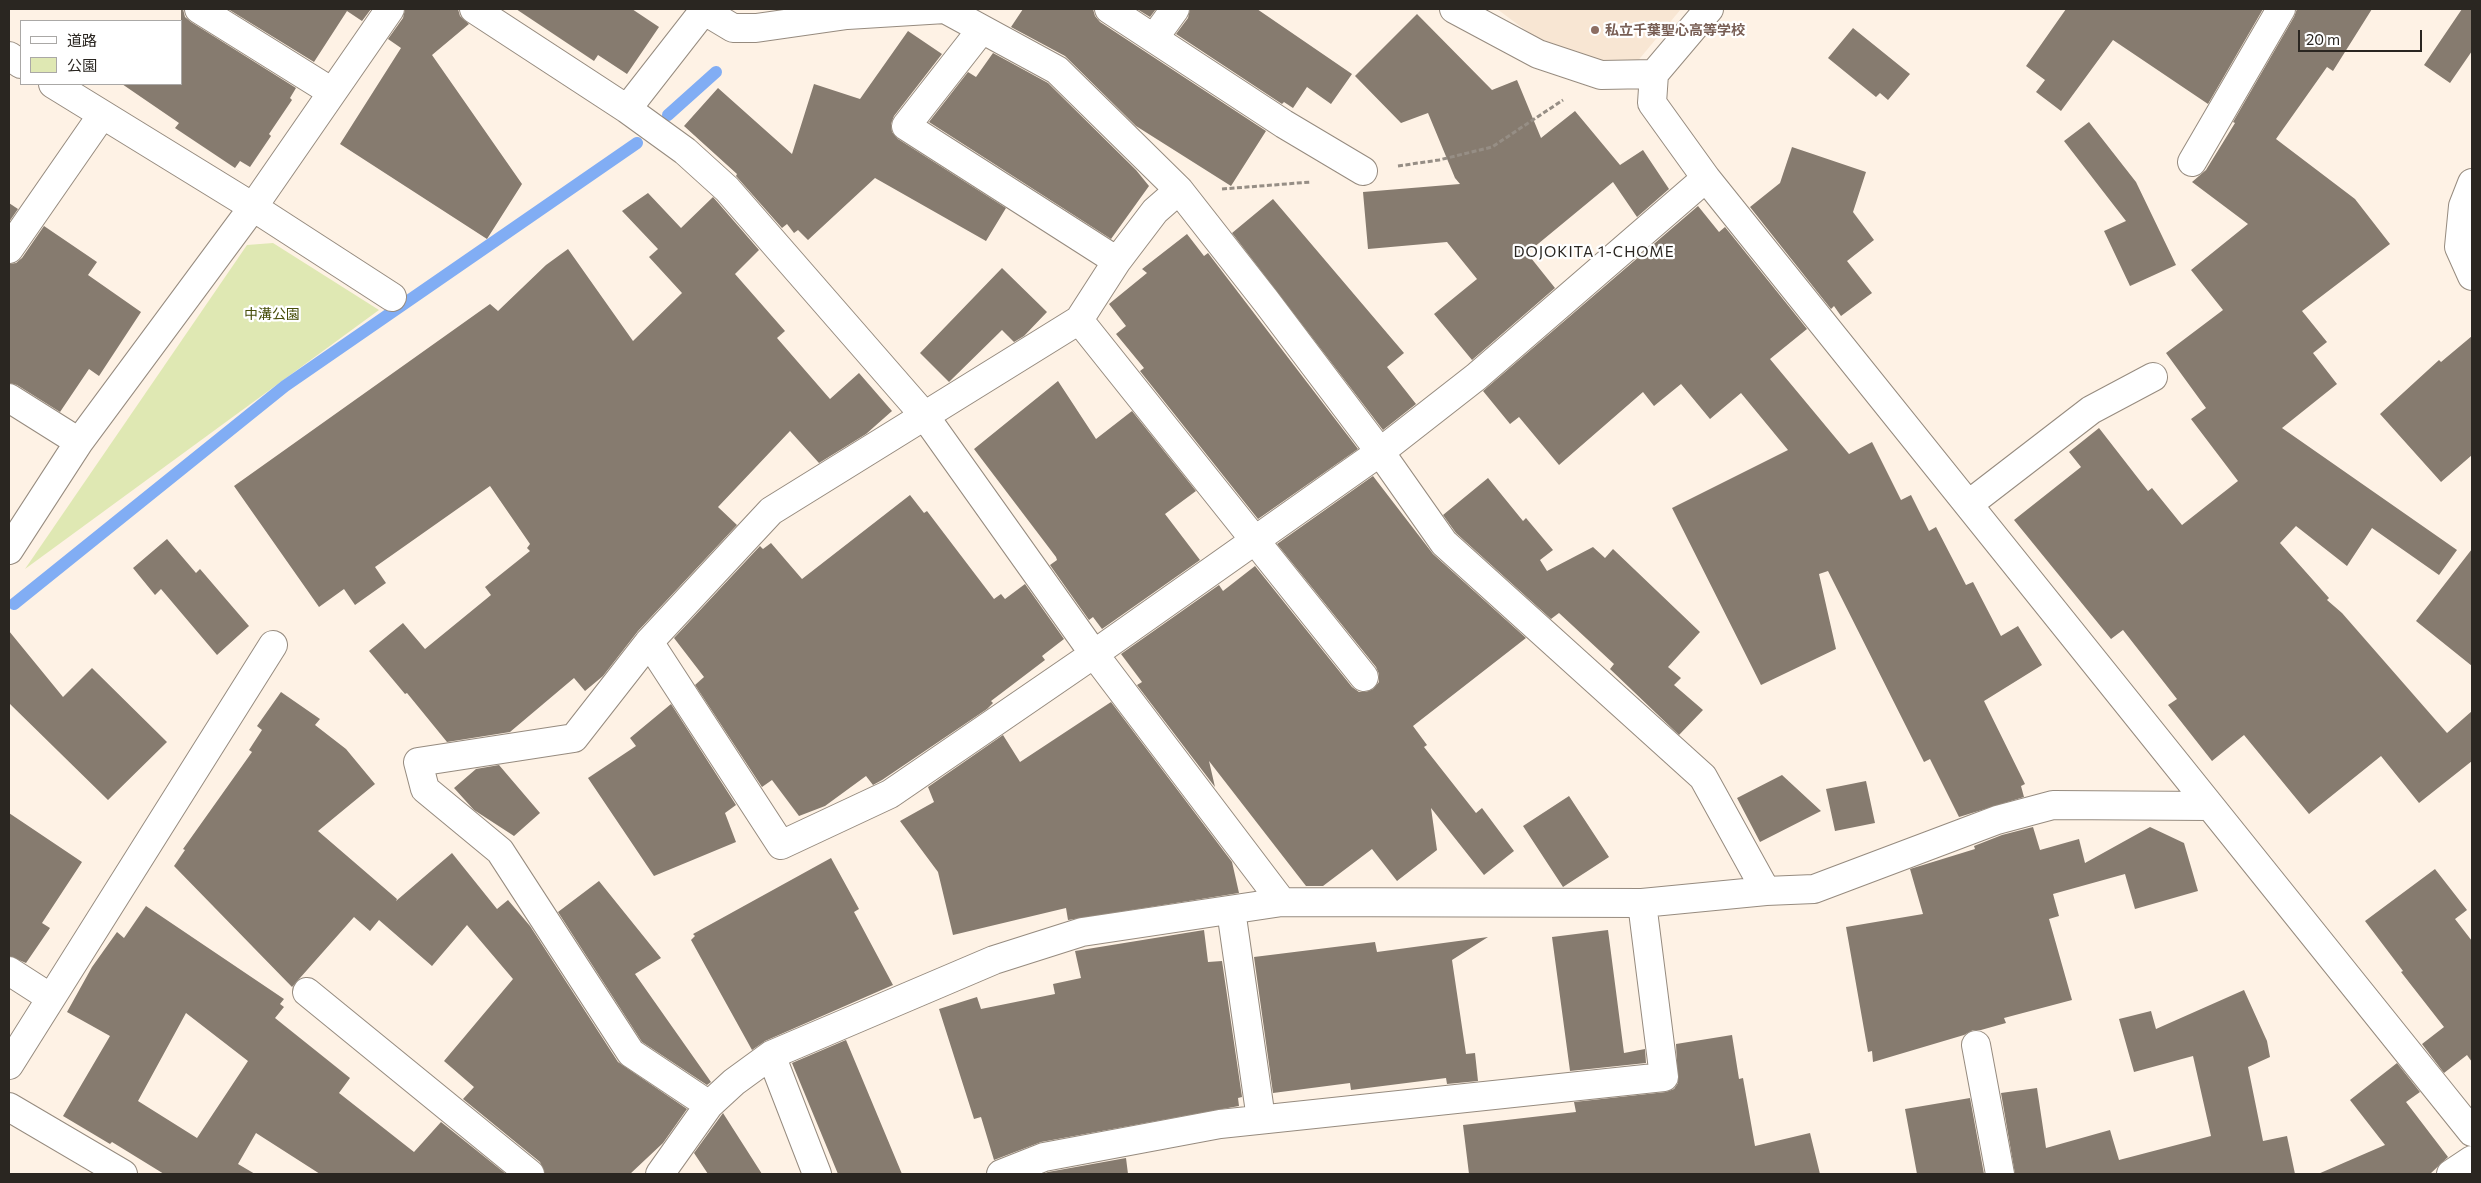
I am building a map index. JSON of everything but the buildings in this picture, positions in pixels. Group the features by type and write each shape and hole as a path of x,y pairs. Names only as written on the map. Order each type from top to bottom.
{"street":[{"path":"199,9 332,92"},
{"path":"9,550 79,442 253,207 390,9"},
{"path":"474,9 627,109 685,151 727,189 924,415 1094,654 1282,902"},
{"path":"627,109 704,10 732,28 756,28 847,15 945,9 1057,70 1179,190 1380,452 1444,543 1703,777 1766,891"},
{"path":"1109,9 1284,124 1363,171"},
{"path":"1154,38 1175,9"},
{"path":"1454,9 1538,54 1601,75 1654,74"},
{"path":"1709,9 1654,74 1652,103 1706,178 2472,1132"},
{"path":"2192,162 2281,9"},
{"path":"982,29 906,126 1117,261"},
{"path":"9,56 20,63"},
{"path":"55,85 253,207 392,297"},
{"path":"9,249 102,115"},
{"path":"649,642 781,844 890,794 1094,654 1380,452 1476,377 1706,178"},
{"path":"2472,183 2462,206 2459,247 2472,276"},
{"path":"709,1105 631,1053 500,851 425,788 418,762 574,738 649,642 771,511 924,415 1004,369 1079,320 1117,261 1155,211 1179,190"},
{"path":"1079,320 1364,677"},
{"path":"1969,504 2091,410 2153,377"},
{"path":"9,398 79,442"},
{"path":"9,1065 273,645"},
{"path":"660,1174 709,1105 734,1082 771,1055 994,960 1082,932 1282,902 1642,904 1766,891 1814,889 1998,820 2053,805 2210,806"},
{"path":"1001,1174 1044,1157 1220,1124 1664,1077 1642,904"},
{"path":"1231,910 1261,1119"},
{"path":"9,971 51,998"},
{"path":"307,992 530,1174"},
{"path":"1976,1045 2000,1174"},
{"path":"771,1055 817,1174"},
{"path":"9,1107 123,1174"},
{"path":"2451,1174 2472,1160"}],"path":[{"path":"1179,190 1311,182 1363,171 1439,160 1492,147 1601,75"}],"shaded area":[{"name":"私立千葉聖心高等学校","path":"1497,9 1681,9 1631,69 1555,52"}],"green space":[{"name":"中溝公園","path":"273,243 379,310 25,569 247,245"}],"waterway":[{"path":"668,115 716,72"},
{"path":"14,604 285,386 637,143"}],"place":[{"name":"私立千葉聖心高等学校","path":"1595,30"}],"district":[{"name":"DOJOKITA 1-CHOME","path":"1594,252"}]}
